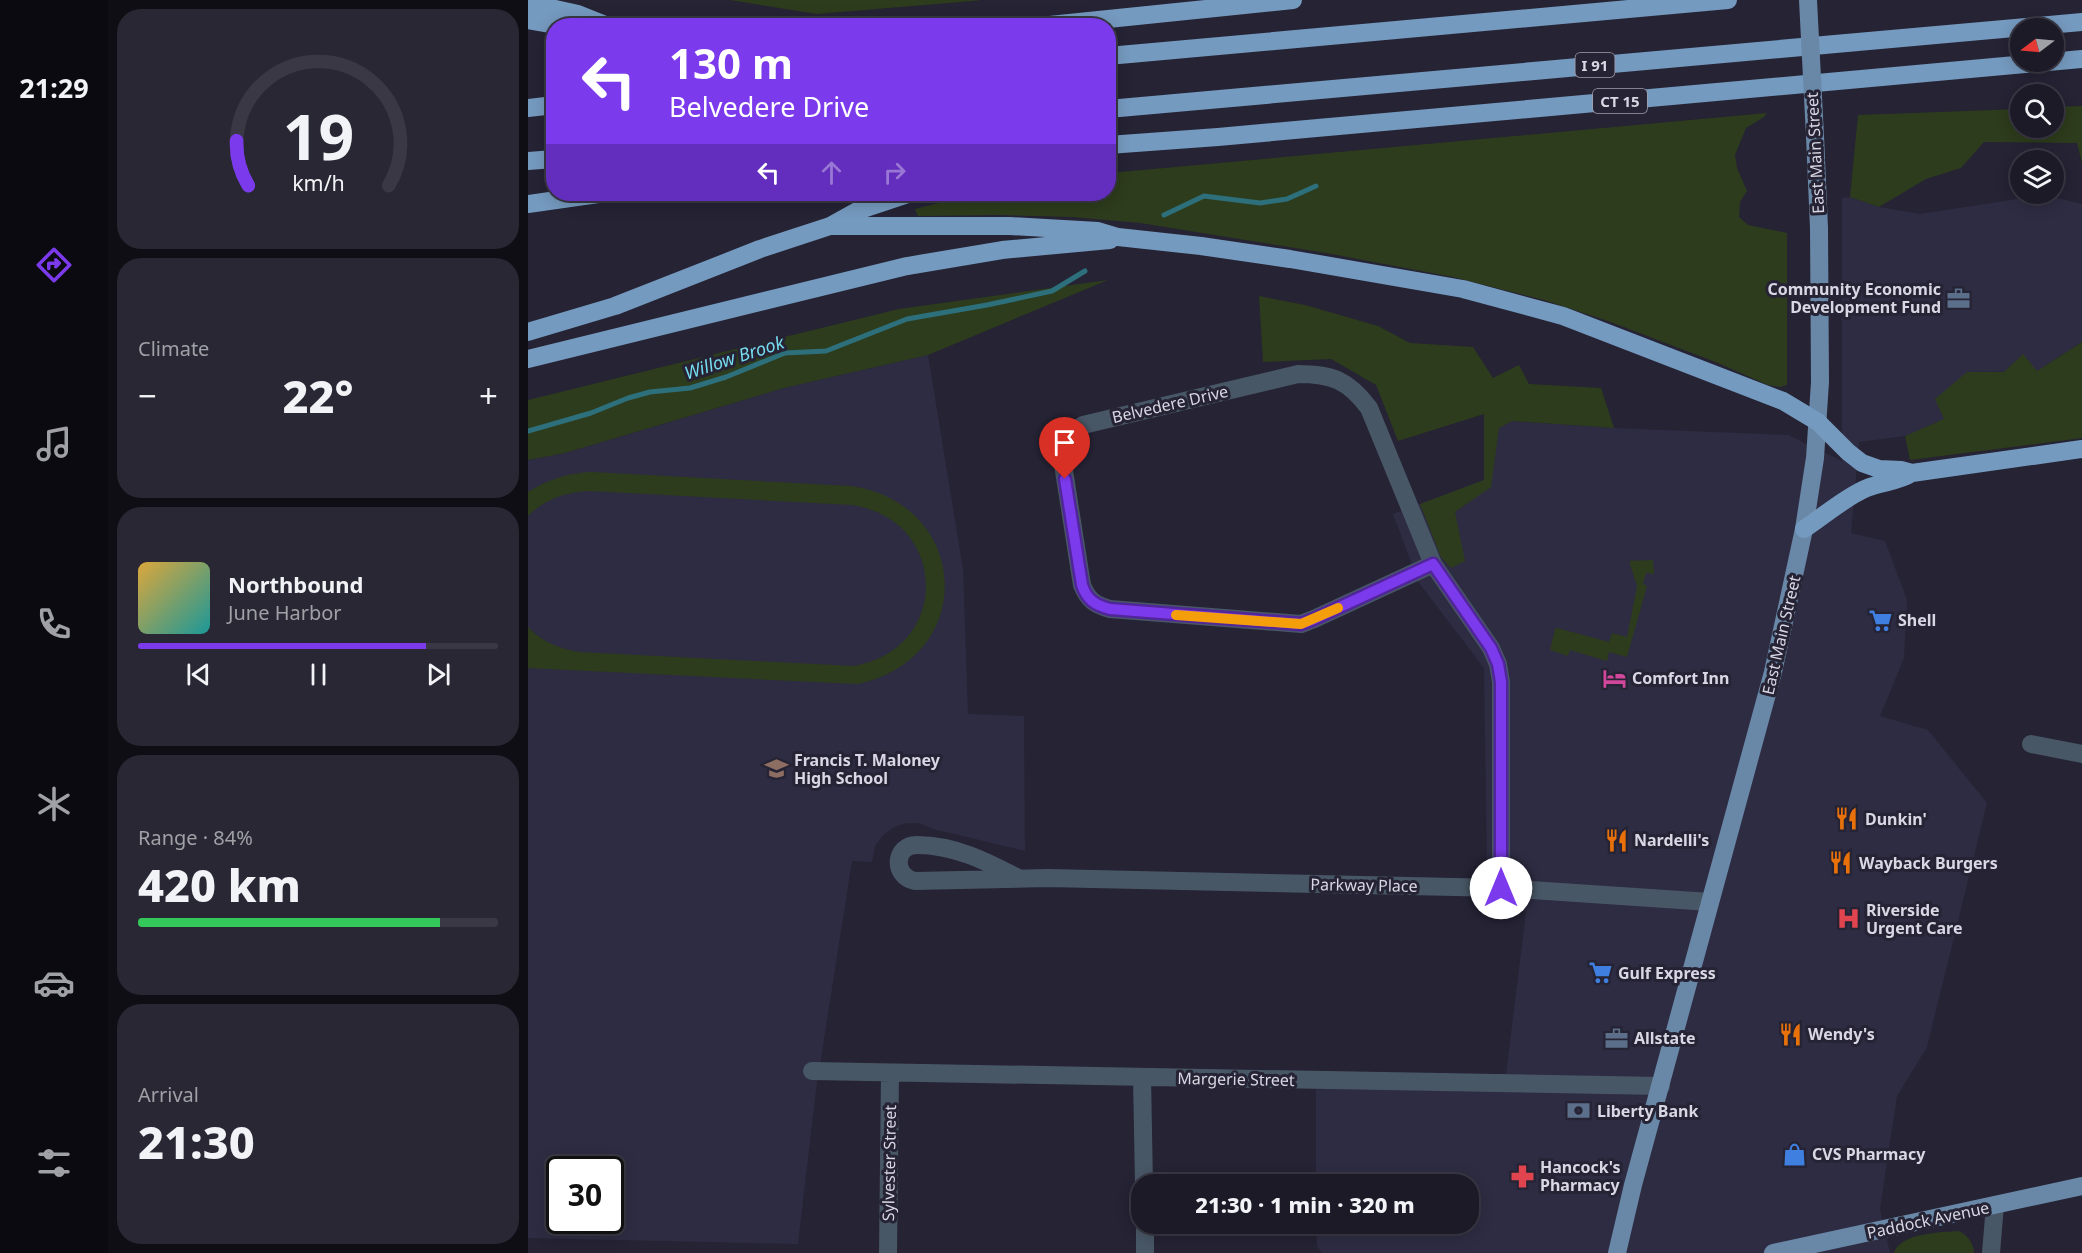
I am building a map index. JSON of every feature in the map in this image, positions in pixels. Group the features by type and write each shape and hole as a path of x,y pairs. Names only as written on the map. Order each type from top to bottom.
{"highway":[{"path":"1116,18 1293,0"},
{"path":"1116,55 1728,0"},
{"path":"528,3 588,18"},
{"path":"528,20 546,23"},
{"name":"I 91","path":"1116,108 2082,22"},
{"name":"CT 15","path":"1116,145 2082,59"},
{"path":"528,108 546,106"},
{"path":"1116,155 1158,142"},
{"path":"528,161 546,160"},
{"path":"528,204 549,201"},
{"path":"528,332 615,306 760,249 830,226 857,211 887,201"},
{"path":"830,226 1044,227 1098,231 1118,237 1201,246 1436,284 1514,302 1573,319 1783,401 1818,422 1862,463 1879,469 1912,473"},
{"path":"528,359 927,262 1002,250 1100,242 1118,237"},
{"path":"1804,529 1860,491 1912,473 2082,450"}],"main road":[{"name":"East Main Street","path":"1617,1253 1773,672 1804,529 1815,459 1820,346 1819,228 1808,0"},
{"name":"Paddock Avenue","path":"1773,1253 2082,1186"}],"street":[{"name":"Belvedere Drive","path":"1433,564 1301,624 1110,609 1098,606 1086,597 1082,585 1062,458 1064,444 1071,432 1083,425 1298,374 1318,374 1337,379 1357,391 1369,408 1433,564 1491,648 1498,664 1501,682 1501,888"},
{"path":"2031,744 2082,754"},
{"name":"Parkway Place","path":"1017,878 975,856 957,851 916,845 905,849 899,860 900,872 909,880 915,881 1017,878 1501,888 1710,902"},
{"name":"Margerie Street","path":"812,1071 1660,1086"},
{"name":"Sylvester Street","path":"888,1253 890,1073"},
{"path":"1142,1077 1144,1174"},
{"path":"1991,1253 1995,1205"},
{"path":"1145,1234 1145,1253"}],"shaded area":[{"path":"1850,197 1879,207 1920,214 2010,200 2010,204 2064,204 2064,200 2082,204 2082,342 2037,371 1967,372 1945,419 1905,436 1859,442 1851,533 1885,541 1907,600 1904,658 1880,716 1928,730 1987,803 1927,1047 1897,1096 1880,1209 1890,1253 1322,1253 1317,1246 1316,1234 1479,1234 1479,1174 1316,1174 1316,1089 1501,1091 1505,1083 1526,912 1505,898 1487,869 1484,668 1419,583 1393,514 1484,480 1484,414 1512,421 1614,428 1788,435 1842,461 1842,198"},
{"name":"Francis T. Maloney High School","path":"928,355 963,569 968,714 1024,716 1025,851 933,829 919,823 907,823 894,827 883,835 875,846 872,862 852,861 816,1090 798,1244 528,1238 528,460 565,453 784,388"}],"green space":[{"path":"730,0 984,0 817,14"},
{"path":"2082,106 2082,163 2077,143 1984,142 1961,168 1926,179 1879,207 1850,197 1858,115 2010,109 2010,138 2064,138 2064,107"},
{"path":"1767,113 1746,128 1735,155 1737,168 1747,191 1740,202 1739,217 1748,225 1787,233 1787,385 1780,387 1768,385 1718,363 1608,321 1544,300 1453,277 1326,253 1140,223 1072,217 918,216 915,209 946,201 1116,201 1116,172"},
{"path":"1108,280 928,355 784,388 565,453 528,460 528,400 899,309"},
{"path":"1259,296 1305,305 1378,326 1410,343 1473,347 1493,378 1519,365 1529,384 1601,388 1614,428 1512,421 1499,428 1491,487 1455,512 1465,561 1451,568 1441,557 1420,504 1484,480 1484,414 1398,441 1376,385 1331,359 1263,362"},
{"path":"2082,342 2082,438 1910,460 1905,436 1944,419 1935,399 1967,372 2004,372 2023,354 2037,371"},
{"path":"592,472 851,486 891,499 920,521 938,550 945,582 940,615 924,645 896,669 857,684 528,668 528,627 539,637 552,644 580,652 853,666 885,655 908,636 922,612 926,585 921,558 907,534 884,516 852,505 590,491 556,497 541,505 528,516 528,492 559,478"},
{"path":"1653,560 1654,574 1646,573 1643,584 1647,586 1627,657 1609,652 1607,661 1570,650 1568,656 1550,650 1557,628 1609,642 1612,633 1627,637 1637,586 1629,561"},
{"path":"1959,1231 1970,1240 1974,1253 1894,1253 1904,1241 1912,1238 1932,1233"}],"waterway":[{"name":"Willow Brook","path":"1164,215 1204,196 1260,203 1287,199 1316,186"},
{"name":"Willow Brook","path":"528,431 591,413 650,392 690,388 726,377 785,353 826,351 907,319 1052,291 1085,271"}],"slow traffic":[{"path":"1176,615 1301,624 1338,608"}],"place":[{"name":"Community Economic Development Fund","path":"1959,298"},
{"name":"Shell","path":"1880,620"},
{"name":"Comfort Inn","path":"1614,678"},
{"name":"Francis T. Maloney High School","path":"776,769"},
{"name":"Dunkin'","path":"1847,819"},
{"name":"Nardelli's","path":"1616,840"},
{"name":"Wayback Burgers","path":"1841,863"},
{"name":"Riverside Urgent Care","path":"1848,919"},
{"name":"Gulf Express","path":"1600,973"},
{"name":"Wendy's","path":"1790,1034"},
{"name":"Allstate","path":"1616,1038"},
{"name":"Liberty Bank","path":"1579,1111"},
{"name":"CVS Pharmacy","path":"1794,1154"},
{"name":"Hancock's Pharmacy","path":"1522,1176"}],"route":[{"path":"1065,479 1082,585 1086,597 1098,606 1110,609 1301,624 1433,564 1491,648 1498,664 1501,682 1501,888"}]}
